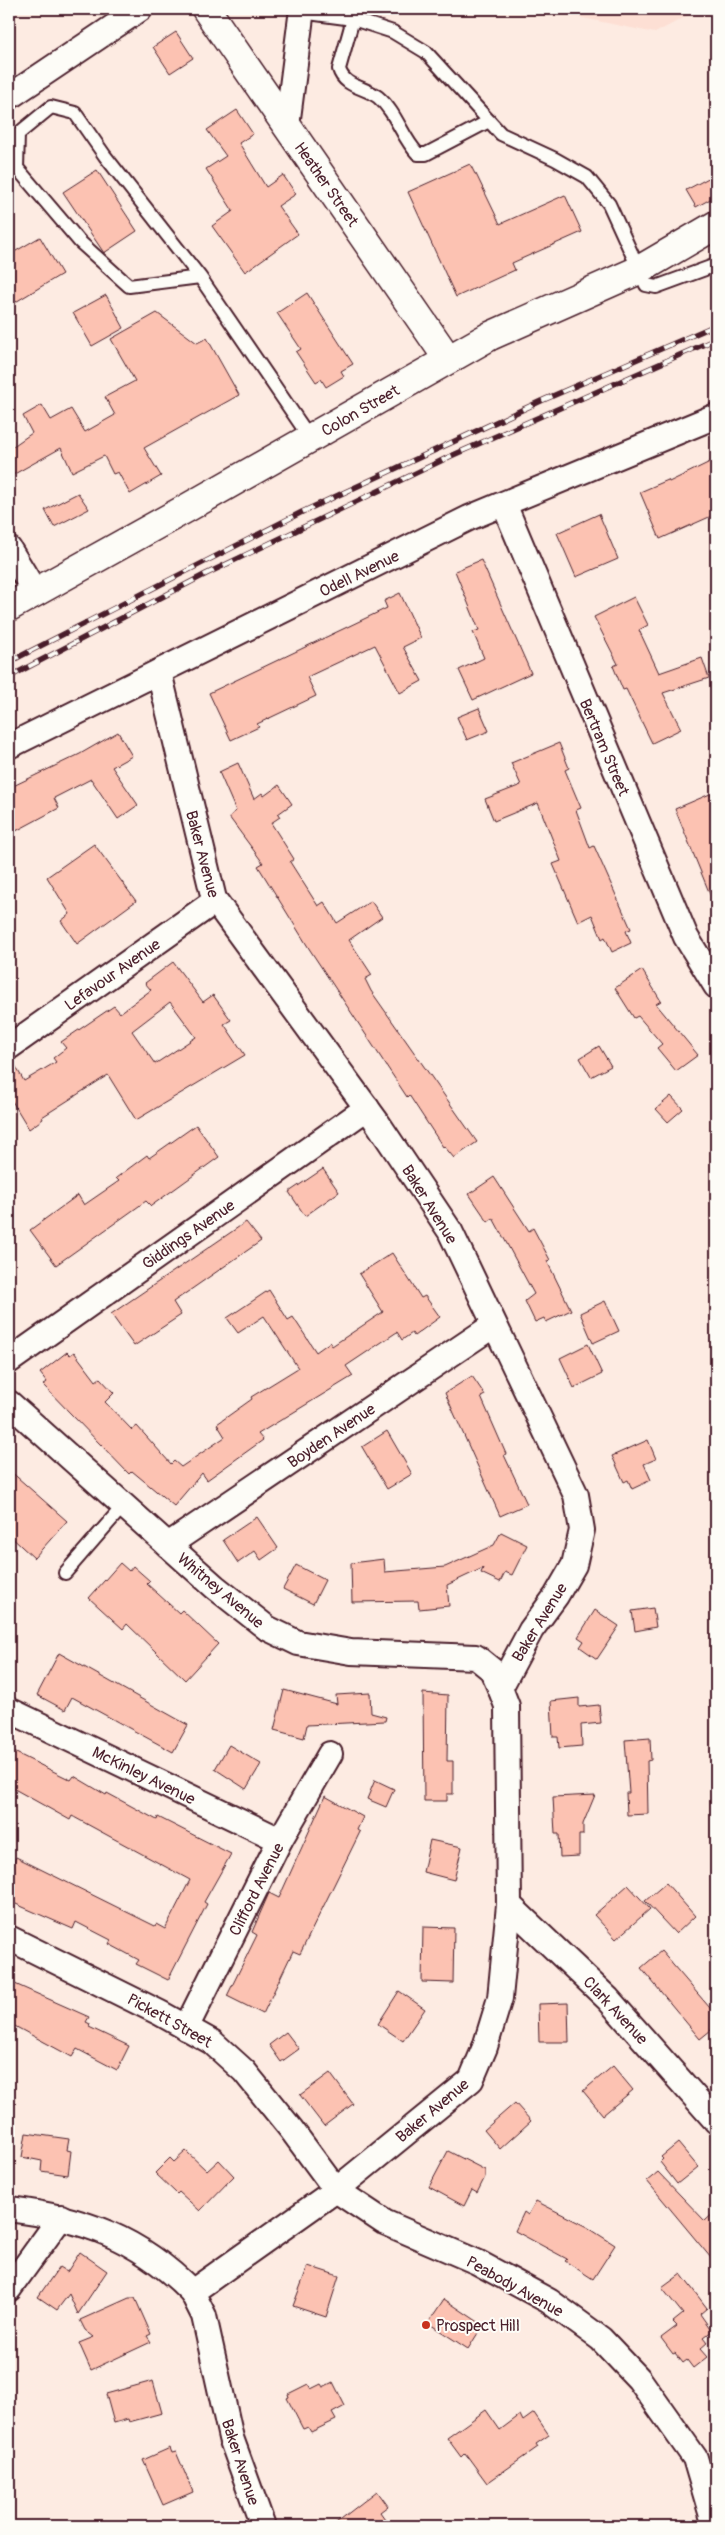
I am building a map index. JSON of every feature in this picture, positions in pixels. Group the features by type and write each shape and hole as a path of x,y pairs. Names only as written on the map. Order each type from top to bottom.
{"main road":[{"name":"Heather Street","path":"206,9 448,359"},
{"name":"Colon Street","path":"9,607 490,336 639,270 716,225"}],"street":[{"path":"9,97 140,9"},
{"path":"287,126 302,10"},
{"name":"Odell Avenue","path":"9,746 469,518 716,416"},
{"name":"Bertram Street","path":"504,504 686,937 716,986"},
{"path":"9,550 35,592"},
{"name":"Baker Avenue","path":"159,672 215,901 367,1108 450,1231 576,1495 582,1530 574,1564 556,1596 531,1630 500,1688 508,1706 509,1905 500,1998 485,2047 471,2080 336,2190 192,2292 204,2316 230,2438 263,2526"},
{"name":"Lefavour Avenue","path":"9,1047 215,901"},
{"name":"Giddings Avenue","path":"9,1361 367,1108"},
{"name":"Boyden Avenue","path":"168,1545 494,1325"},
{"name":"Whitney Avenue","path":"9,1403 168,1545 267,1628 298,1643 351,1652 476,1657 492,1670 500,1688"},
{"name":"McKinley Avenue","path":"9,1710 280,1840"},
{"name":"Clifford Avenue","path":"186,2028 280,1840 330,1754"},
{"name":"Clark Avenue","path":"509,1905 608,1999 716,2122"},
{"name":"Pickett Street","path":"9,1938 212,2042 244,2071 291,2129 336,2190"},
{"name":"Peabody Avenue","path":"336,2190 384,2222 477,2262 550,2301 601,2339 639,2379 695,2458 715,2526"},
{"path":"9,2209 61,2217 112,2234 151,2257 177,2276 192,2292"},
{"path":"9,2289 61,2217"}],"lane":[{"path":"302,10 353,19 393,32 426,52 501,134 555,159 587,177 609,204 646,285 656,287 716,265"},
{"path":"353,19 339,68 341,75 346,81 378,97 398,120 413,150 418,154 426,154 489,121"},
{"path":"200,277 129,286 80,242 17,168 18,134 51,106 75,113 104,156 200,277 310,438"},
{"path":"65,1573 124,1505"}],"shaded area":[{"path":"540,9 700,9 655,33"}],"building":[{"path":"176,32 193,58 170,73 153,47"},
{"path":"237,110 253,134 239,143 266,187 283,175 296,194 278,206 298,234 245,272 212,226 233,211 206,169 226,156 207,130"},
{"path":"470,164 500,224 565,195 582,232 512,263 515,270 456,297 408,192"},
{"path":"97,170 137,231 104,253 63,192"},
{"path":"716,174 716,196 696,207 686,190"},
{"path":"40,237 62,274 9,306 9,255"},
{"path":"307,293 353,364 341,371 344,376 326,387 321,379 316,382 296,352 301,349 277,313"},
{"path":"106,295 124,328 92,346 73,313"},
{"path":"157,313 197,343 207,338 239,395 144,448 161,476 130,494 118,472 113,474 104,456 72,472 61,448 9,477 9,449 32,433 23,416 42,405 51,420 71,409 85,432 115,415 105,397 135,381 111,339"},
{"path":"716,459 716,514 660,539 640,492 668,480 669,482"},
{"path":"78,493 89,509 54,527 45,510"},
{"path":"599,514 618,559 576,577 557,533"},
{"path":"481,560 531,673 473,700 459,670 484,658 473,632 479,630 455,571"},
{"path":"400,593 421,638 403,647 422,681 400,693 375,645 307,677 316,696 257,724 259,727 231,740 209,693 387,608 384,601"},
{"path":"634,597 648,625 639,630 659,673 702,658 709,678 663,693 681,729 652,743 626,689 623,690 613,666 618,664 594,617"},
{"path":"479,708 489,731 467,740 457,717"},
{"path":"118,732 132,756 112,767 138,805 118,819 91,779 54,798 59,808 16,831 9,817 9,788 80,754"},
{"path":"559,743 569,768 565,770 581,808 576,810 590,848 594,846 631,929 626,931 631,943 612,952 605,937 602,939 592,915 578,922 553,864 561,861 538,803 494,821 485,799 521,785 511,763"},
{"path":"238,763 254,799 262,793 264,796 279,785 292,804 278,814 280,817 271,823 294,859 290,862 318,906 324,902 337,923 371,901 382,917 349,940 372,975 365,979 371,991 477,1142 454,1158 443,1147 409,1095 407,1097 310,950 258,866 263,863 229,817 236,811 219,772"},
{"path":"710,794 716,808 716,909 675,809"},
{"path":"94,844 136,901 77,944 61,921 70,914 47,877"},
{"path":"173,962 203,1002 213,995 231,1020 224,1024 245,1055 136,1120 108,1075 42,1117 43,1119 29,1129 9,1096 9,1060 12,1060 24,1081 56,1062 53,1058 66,1048 61,1042 114,1006 120,1013 151,990 145,983","holes":["170,1002 196,1037 155,1064 132,1031"]},
{"path":"642,970 661,1001 656,1004 698,1055 676,1071 657,1048 662,1044 638,1016 634,1018 615,988"},
{"path":"599,1046 611,1066 591,1077 580,1058"},
{"path":"671,1096 683,1109 668,1122 656,1109"},
{"path":"196,1125 219,1157 151,1206 146,1201 56,1265 30,1230 78,1195 84,1205 119,1181 116,1178 147,1155 149,1158"},
{"path":"323,1169 339,1192 305,1216 289,1192"},
{"path":"494,1177 529,1231 533,1228 550,1260 547,1261 571,1310 546,1322 544,1318 535,1322 525,1301 534,1294 493,1218 488,1222 469,1194"},
{"path":"246,1222 261,1241 173,1302 181,1315 134,1346 111,1314"},
{"path":"392,1253 421,1298 425,1296 440,1317 414,1336 412,1333 402,1340 397,1332 346,1366 353,1376 258,1434 263,1440 207,1480 202,1473 174,1506 132,1471 129,1474 43,1385 47,1382 40,1373 67,1352 70,1355 74,1352 96,1381 100,1378 114,1393 105,1402 132,1430 137,1426 171,1464 174,1461 181,1467 225,1437 217,1424 252,1399 251,1397 298,1368 264,1316 238,1333 227,1318 269,1290 288,1320 293,1317 316,1352 330,1342 332,1346 383,1312 359,1274"},
{"path":"605,1301 619,1331 593,1343 580,1313"},
{"path":"588,1344 602,1374 574,1388 560,1358"},
{"path":"472,1376 485,1395 481,1397 506,1454 504,1455 527,1504 500,1516 445,1393"},
{"path":"387,1431 412,1474 387,1489 362,1447"},
{"path":"648,1440 656,1459 644,1464 651,1480 632,1489 628,1480 624,1482 612,1456"},
{"path":"9,1470 67,1521 34,1558 9,1535"},
{"path":"257,1517 278,1548 261,1560 255,1551 238,1563 223,1540"},
{"path":"501,1532 527,1545 512,1575 505,1572 500,1582 481,1573 483,1568 447,1585 449,1606 419,1609 418,1601 352,1602 351,1563 384,1559 385,1572 445,1567 494,1545"},
{"path":"120,1563 129,1571 133,1566 150,1581 147,1584 179,1613 182,1610 218,1644 185,1680 127,1624 123,1629 89,1598"},
{"path":"296,1565 325,1580 313,1604 283,1589"},
{"path":"653,1608 656,1627 635,1631 632,1611"},
{"path":"595,1610 619,1626 597,1659 580,1647 584,1641 578,1637"},
{"path":"59,1653 188,1725 173,1752 72,1697 65,1710 37,1695"},
{"path":"284,1690 337,1704 336,1695 370,1693 371,1713 386,1717 385,1721 307,1725 304,1738 274,1730"},
{"path":"423,1693 448,1695 447,1761 453,1761 453,1794 447,1794 447,1801 424,1801"},
{"path":"579,1698 579,1707 599,1705 601,1723 581,1725 582,1746 559,1748 558,1737 553,1737 551,1701"},
{"path":"650,1738 651,1760 647,1761 648,1814 627,1815 626,1793 629,1793 625,1740"},
{"path":"229,1745 261,1764 246,1789 215,1769"},
{"path":"14,1752 71,1780 74,1776 106,1795 107,1793 157,1820 158,1817 231,1854 204,1902 207,1904 168,1980 136,1964 139,1960 109,1944 111,1940 76,1922 73,1929 9,1901 9,1872 16,1857 155,1926 156,1924 165,1929 190,1880 72,1816 70,1820 9,1786 9,1762"},
{"path":"375,1780 394,1789 386,1807 367,1799"},
{"path":"595,1795 583,1824 583,1835 579,1835 579,1856 560,1857 559,1834 555,1834 553,1797"},
{"path":"325,1796 363,1817 357,1830 360,1832 300,1954 293,1951 263,2014 227,1996 257,1935 252,1932 269,1893 279,1898"},
{"path":"430,1840 462,1847 454,1880 423,1872"},
{"path":"666,1883 695,1916 676,1934 645,1901"},
{"path":"628,1885 650,1909 616,1939 594,1915"},
{"path":"423,1927 454,1928 453,1983 422,1982"},
{"path":"661,1951 716,2015 716,2026 700,2039 641,1968"},
{"path":"15,1984 89,2017 86,2022 90,2024 89,2027 129,2046 117,2070 77,2049 72,2057 9,2023 9,1997"},
{"path":"399,1991 425,2009 403,2041 378,2024"},
{"path":"568,2003 569,2042 539,2042 538,2004"},
{"path":"286,2032 299,2049 281,2062 269,2045"},
{"path":"613,2066 633,2090 603,2115 583,2091"},
{"path":"330,2073 353,2104 324,2126 300,2095"},
{"path":"515,2103 531,2121 500,2149 484,2130"},
{"path":"26,2133 69,2139 67,2150 71,2151 68,2175 41,2171 42,2161 22,2157"},
{"path":"678,2143 698,2167 677,2184 660,2162 663,2159 661,2157"},
{"path":"186,2151 207,2171 219,2160 234,2176 200,2211 179,2192 177,2194 155,2173 170,2158 174,2162"},
{"path":"448,2151 485,2170 485,2177 477,2193 472,2190 464,2206 429,2187"},
{"path":"658,2172 705,2221 716,2211 716,2264 647,2181"},
{"path":"536,2201 587,2227 615,2245 593,2279 565,2261 567,2259 515,2231 524,2212 528,2215"},
{"path":"80,2252 107,2271 78,2314 69,2294 57,2310 38,2297 59,2267 67,2272"},
{"path":"308,2266 339,2276 326,2317 293,2306"},
{"path":"681,2274 707,2308 700,2314 712,2331 704,2337 708,2342 700,2349 707,2357 693,2368 687,2360 683,2363 675,2353 673,2354 661,2338 677,2326 673,2322 683,2314 662,2288"},
{"path":"129,2298 135,2298 151,2334 147,2336 151,2342 91,2370 79,2343 94,2337 85,2330 80,2320"},
{"path":"444,2299 483,2325 468,2349 428,2323"},
{"path":"153,2381 162,2413 129,2422 128,2419 114,2423 106,2394"},
{"path":"333,2382 345,2406 332,2413 336,2420 311,2432 308,2427 303,2429 287,2398 289,2397 288,2394 308,2384 311,2389 321,2384 323,2387"},
{"path":"486,2410 500,2430 520,2415 523,2421 534,2413 549,2435 536,2444 538,2447 487,2483 465,2453 461,2457 447,2438"},
{"path":"170,2448 172,2453 176,2452 193,2492 163,2505 143,2460"},
{"path":"377,2491 388,2506 380,2512 390,2526 332,2526"}],"railway":[{"path":"9,662 302,512 541,401 716,325"},
{"path":"9,677 206,574 451,456 716,339"}],"place":[{"name":"Prospect Hill","path":"426,2325"}]}
